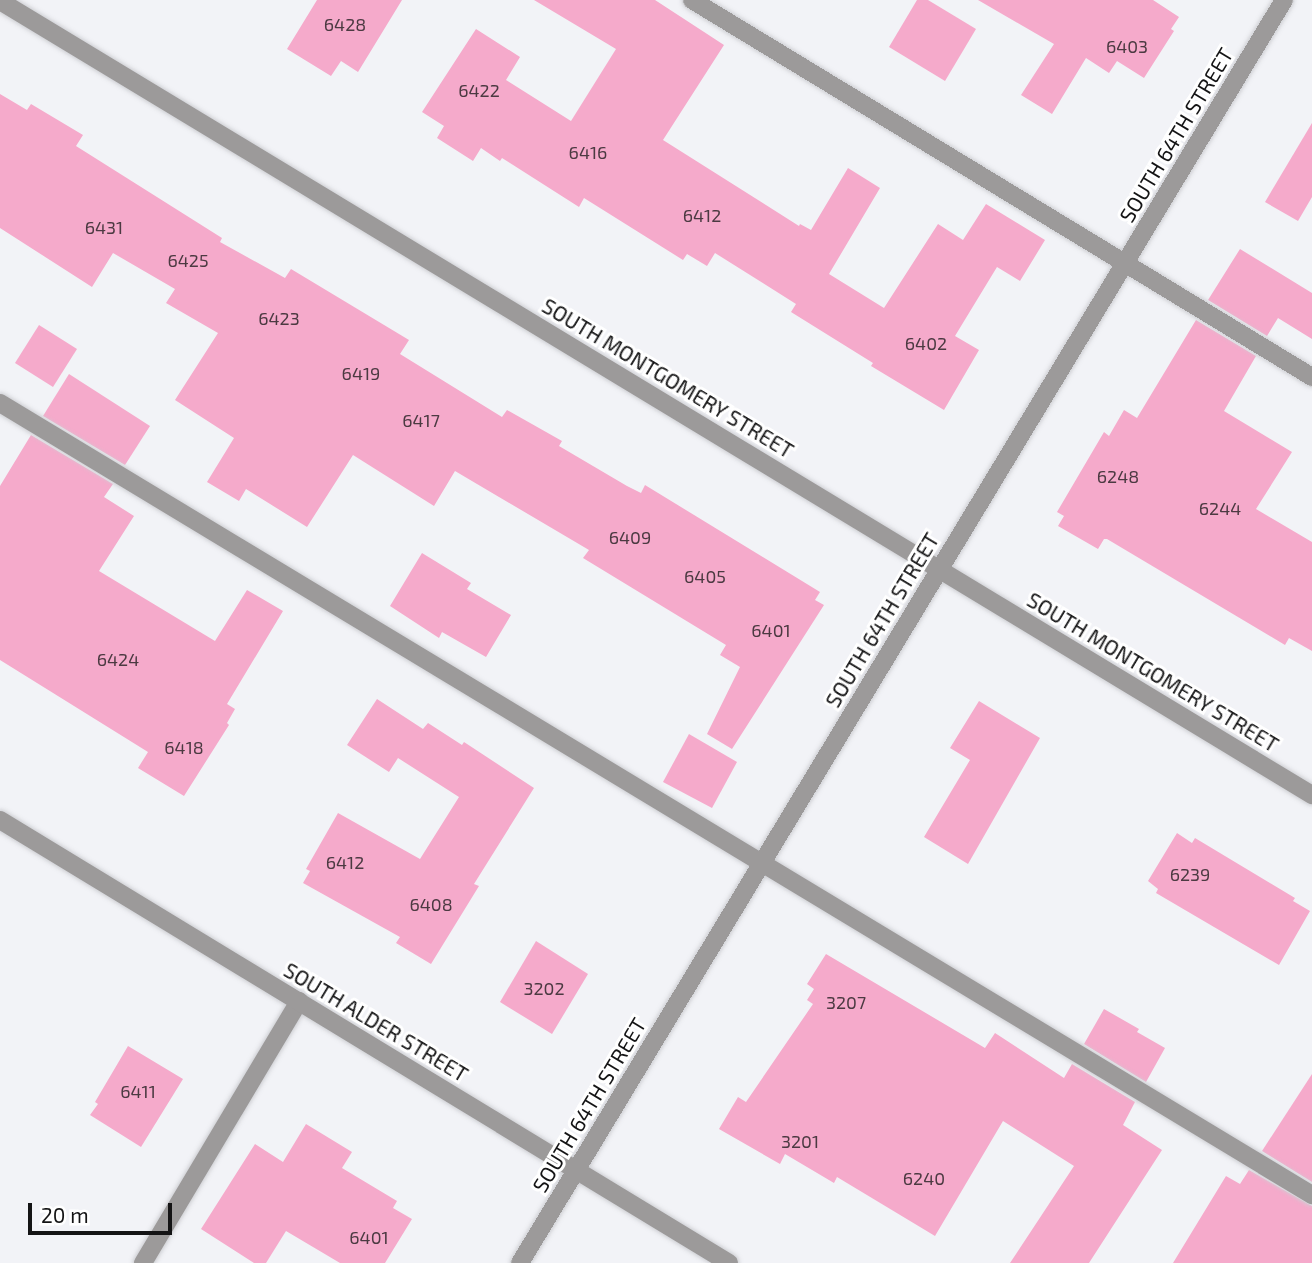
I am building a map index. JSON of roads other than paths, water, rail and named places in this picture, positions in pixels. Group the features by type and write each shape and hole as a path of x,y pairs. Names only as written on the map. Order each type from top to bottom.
{"street":[{"path":"692,0 1312,377"},
{"name":"SOUTH 64TH STREET","path":"520,1263 1284,0"},
{"name":"SOUTH MONTGOMERY STREET","path":"0,1 1312,795"},
{"path":"0,403 1312,1195"},
{"name":"SOUTH ALDER STREET","path":"0,820 729,1263"},
{"path":"143,1263 299,1002"}]}
